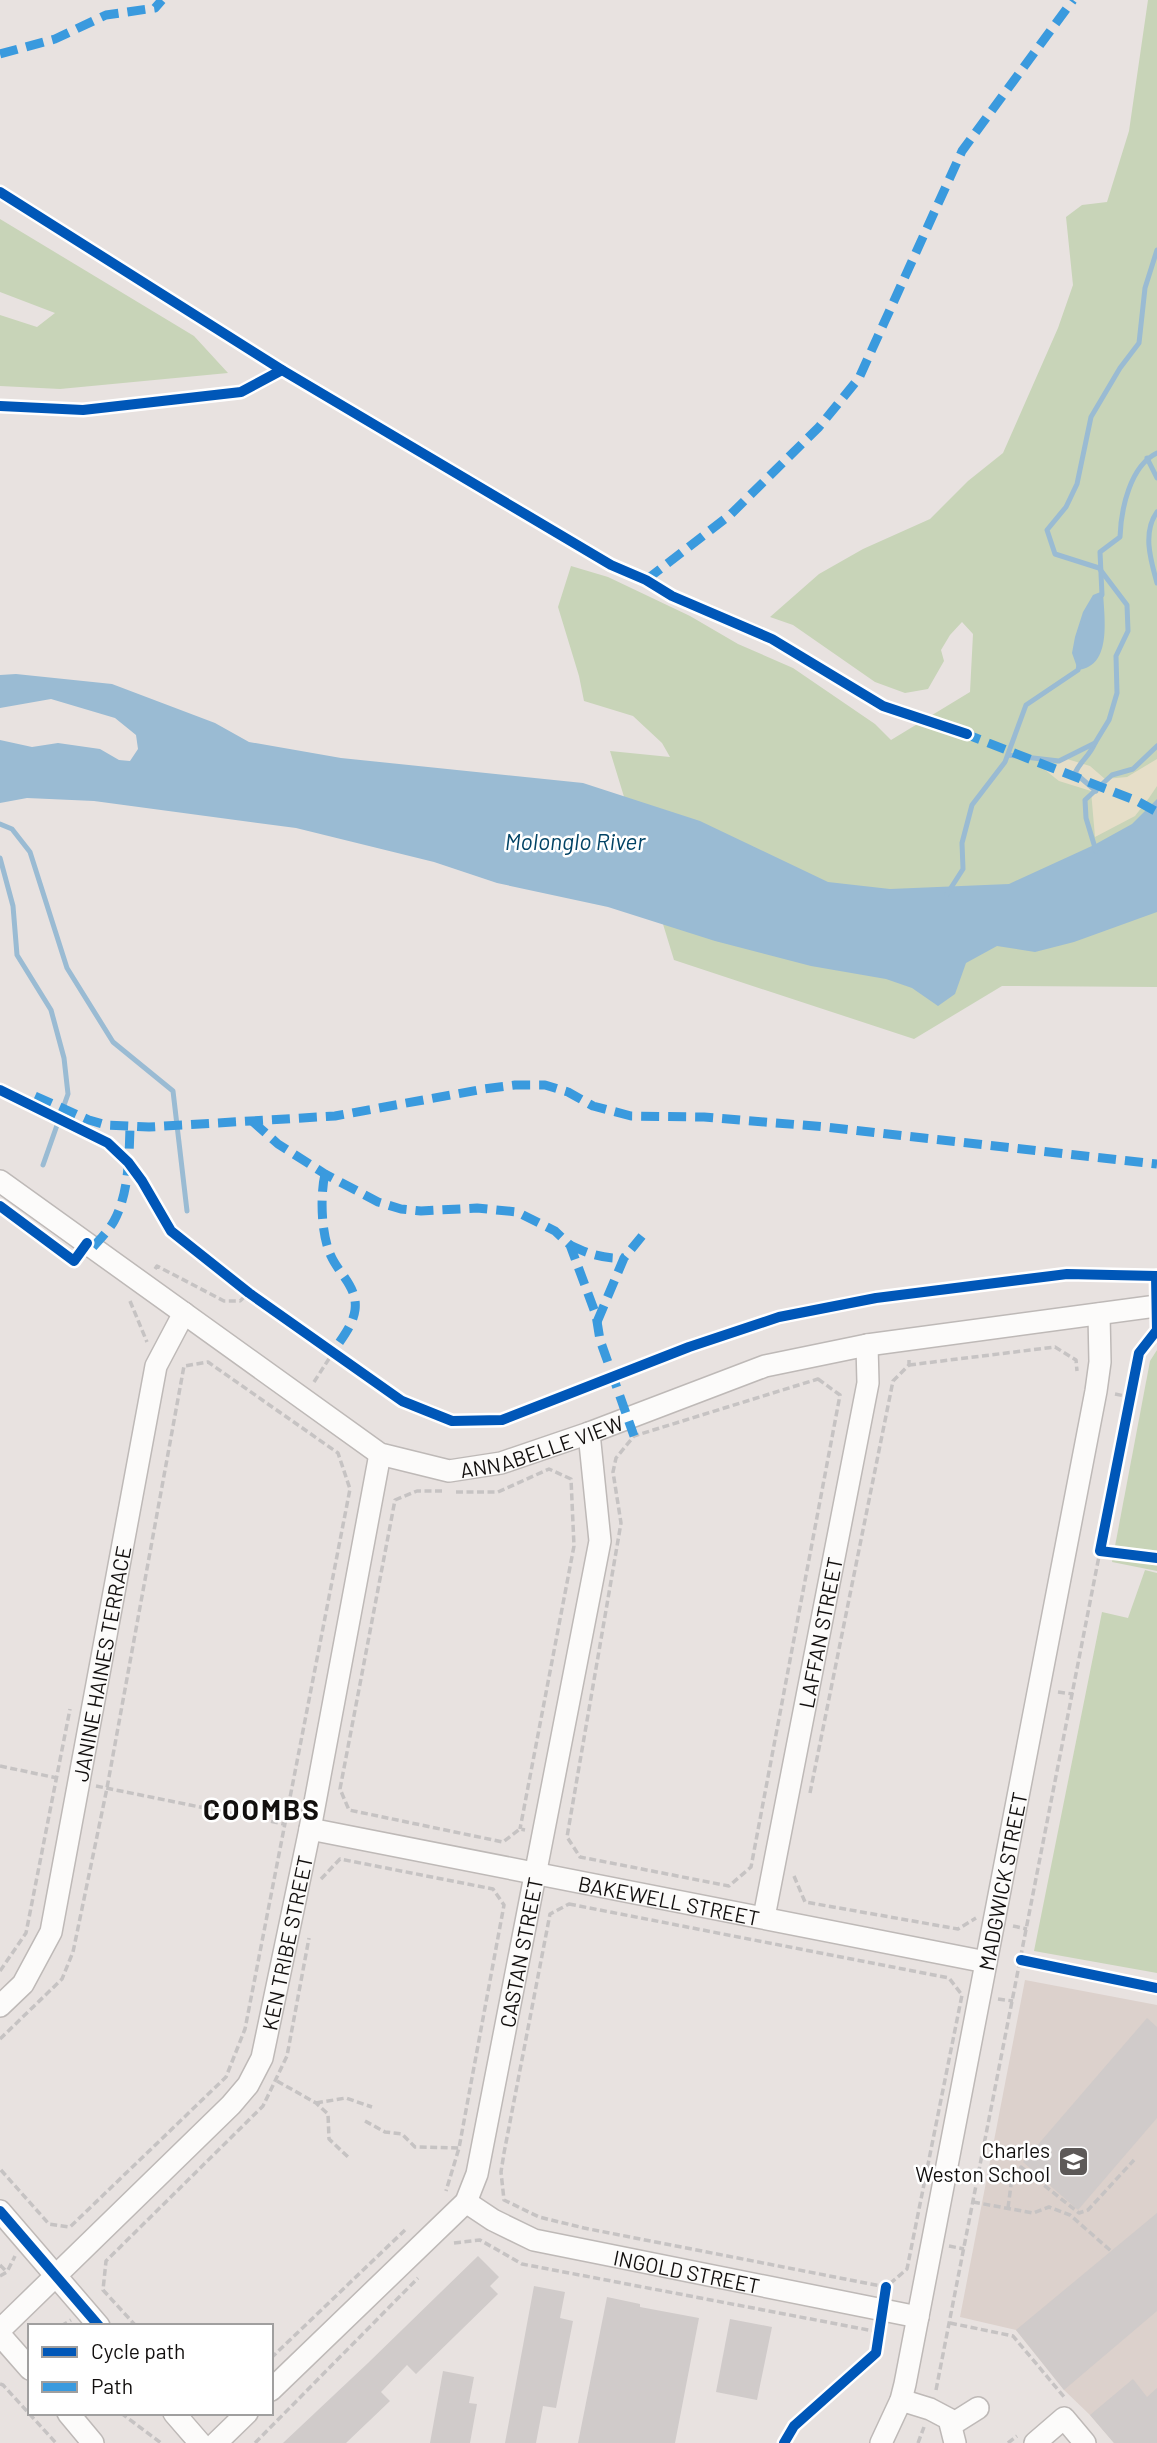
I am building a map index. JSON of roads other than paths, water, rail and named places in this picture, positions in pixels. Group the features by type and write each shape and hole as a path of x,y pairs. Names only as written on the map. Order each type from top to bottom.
{"street":[{"name":"ANNABELLE VIEW","path":"0,1181 380,1454 449,1471 501,1463 589,1433 765,1366 867,1345 1157,1306"},
{"name":"JANINE HAINES TERRACE","path":"0,2006 23,1984 51,1932 156,1366 184,1313"},
{"name":"MADGWICK STREET","path":"881,2443 901,2400 918,2317 1096,1391 1100,1362 1099,1314"},
{"name":"LAFFAN STREET","path":"764,1917 868,1383 867,1345"},
{"name":"CASTAN STREET","path":"273,2388 466,2202 477,2174 600,1541 589,1433"},
{"name":"KEN TRIBE STREET","path":"0,2332 231,2105 248,2085 262,2058 310,1829 380,1454"},
{"name":"BAKEWELL STREET","path":"310,1829 986,1962"},
{"name":"INGOLD STREET","path":"466,2202 493,2220 534,2240 918,2317"},
{"path":"0,2211 97,2324"},
{"path":"0,2332 28,2367"},
{"path":"901,2400 930,2409 949,2419 953,2434"},
{"path":"953,2434 978,2408"},
{"path":"70,2415 93,2443"},
{"path":"176,2415 200,2443"},
{"path":"216,2443 245,2415"},
{"path":"1035,2443 1064,2418 1085,2443"}],"water":[{"path":"1103,591 1105,626 1102,650 1097,660 1089,667 1078,670 1072,653 1075,637 1083,612 1093,595"},
{"name":"Molonglo River","path":"16,674 112,684 215,723 249,742 341,758 583,783 700,821 828,882 890,889 1009,884 1094,845 1132,824 1157,799 1157,912 1074,942 1035,952 997,946 966,963 955,994 938,1006 912,988 886,979 811,966 715,941 608,907 497,883 434,862 296,828 94,801 27,798 0,803 0,740 32,747 58,743 100,749 119,760 130,761 138,749 136,735 115,718 51,699 0,708 0,675"}],"waterway":[{"path":"1008,755 1059,761 1095,743 1109,720 1117,693 1116,656 1128,631 1127,605 1099,568 1055,554 1047,530 1066,507 1077,484 1091,417 1120,368 1139,343 1145,288 1157,250"},
{"path":"1102,595 1100,552 1120,537 1122,514 1129,489 1140,468 1157,453"},
{"path":"1147,458 1157,478"},
{"path":"1157,512 1152,520 1149,538 1150,556 1157,583"},
{"path":"947,894 963,869 962,843 972,805 1005,762 1026,705 1078,670 1079,665"},
{"path":"1095,743 1075,773 1096,791"},
{"path":"1096,851 1086,818 1085,800 1112,775 1133,769 1157,746"},
{"path":"0,824 12,829 30,852 67,968 113,1042 173,1091 187,1211"},
{"path":"0,858 13,906 17,955 51,1010 64,1058 68,1094 43,1165"}],"place":[{"name":"Charles Weston School","path":"1073,2161"}],"district":[{"name":"COOMBS","path":"262,1809"}]}
